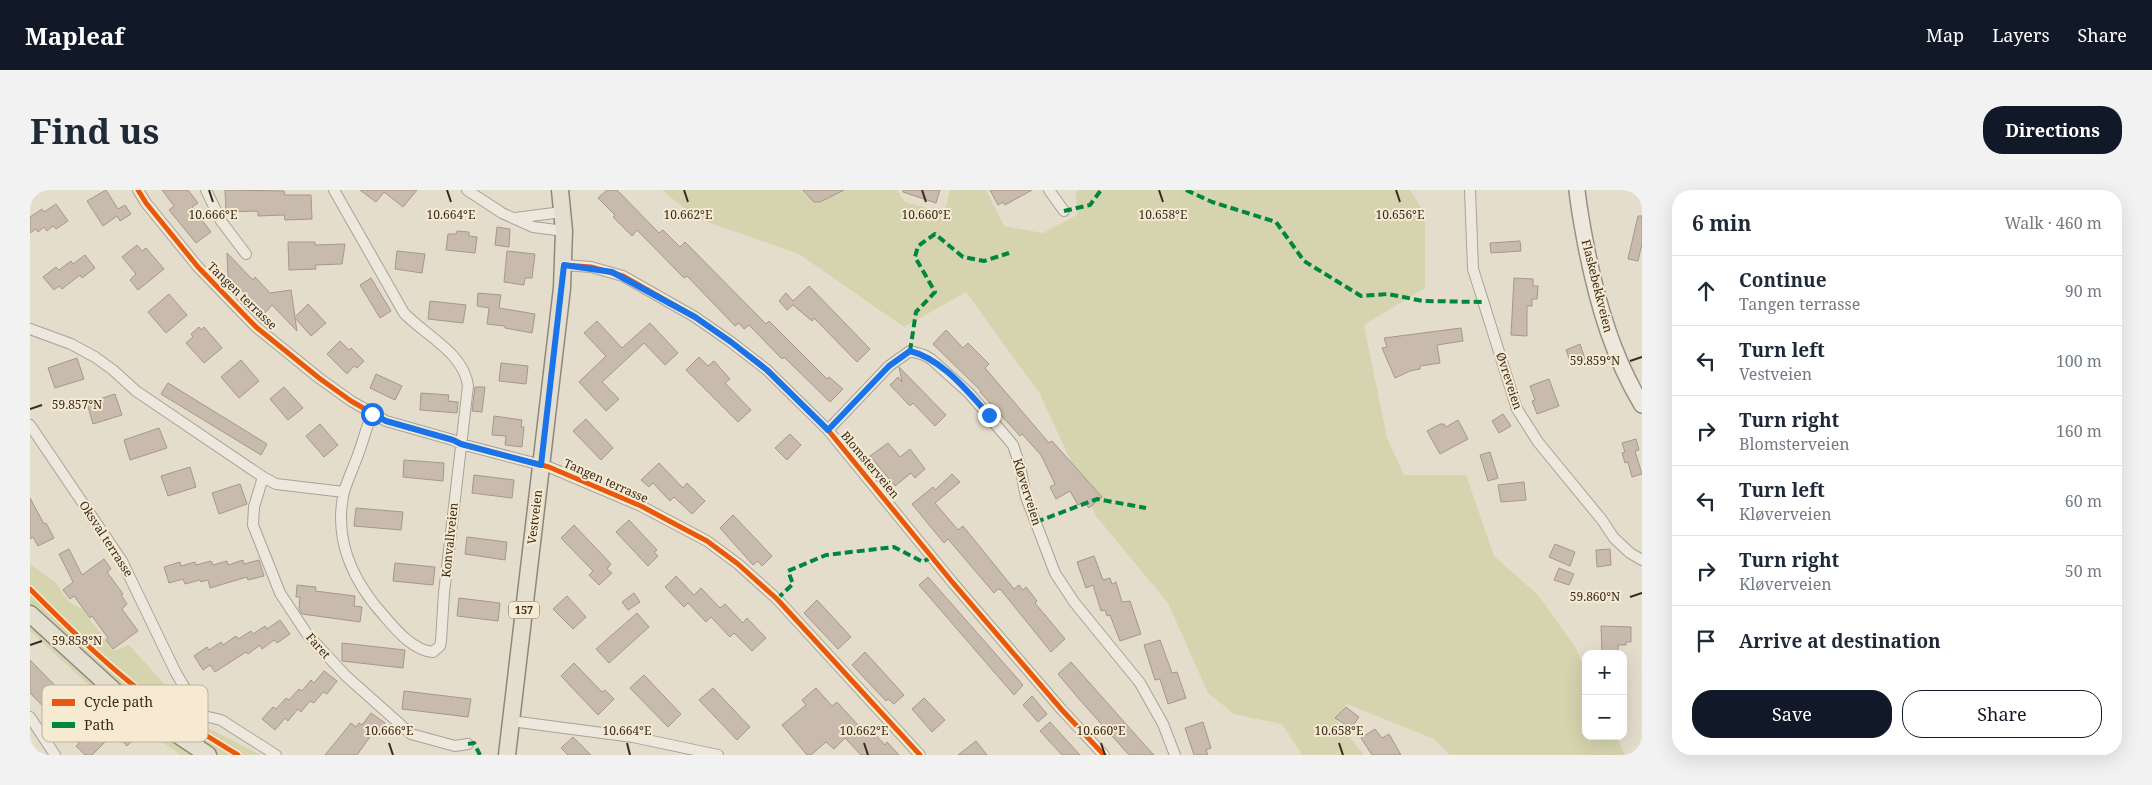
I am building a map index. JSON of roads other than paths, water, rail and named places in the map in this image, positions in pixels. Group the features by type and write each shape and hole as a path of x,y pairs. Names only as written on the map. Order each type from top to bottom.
{"main road":[{"name":"Vestveien","path":"507,755 564,265 564,231 560,190"},
{"name":"Flaskebekkveien","path":"1577,190 1584,236 1602,314 1624,374 1642,405"},
{"path":"30,614 108,685"},
{"path":"187,742 208,755"}],"street":[{"name":"Tangen terrasse","path":"138,190 146,203 198,267 256,327 319,378 372,414 386,421 461,444 541,465 641,506 707,541 738,564 777,600 920,755"},
{"path":"206,190 221,221 246,254"},
{"name":"Konvallveien","path":"334,190 404,313 462,367 468,386 444,593 441,641 440,646 433,652 420,648 404,638 370,601 360,586 349,562 343,540 342,513 344,492 372,414"},
{"path":"467,190 502,213 533,227 564,231"},
{"path":"1049,190 1064,211"},
{"name":"Øvreveien","path":"1470,190 1473,269 1517,409 1538,442 1602,520 1614,538 1630,553 1642,560"},
{"path":"515,218 562,212"},
{"name":"Blomsterveien","path":"564,265 612,272 695,317 767,370 828,430 964,597 1062,710 1104,755"},
{"path":"30,329 71,344 95,357 113,370 136,392 276,484 344,492"},
{"name":"Kløverveien","path":"828,430 889,366 910,351 931,359 968,393 1013,444 1020,466 1026,497 1055,573 1074,602 1145,690 1175,755"},
{"name":"Oksval terrasse","path":"30,425 122,561 182,685"},
{"name":"Faret","path":"263,477 254,507 253,525 280,593 307,634 346,676 411,734 455,746 468,744"},
{"path":"208,715 221,720 276,755"},
{"path":"30,717 42,735"},
{"path":"511,721 633,738 718,755"},
{"path":"46,742 55,755"}]}
